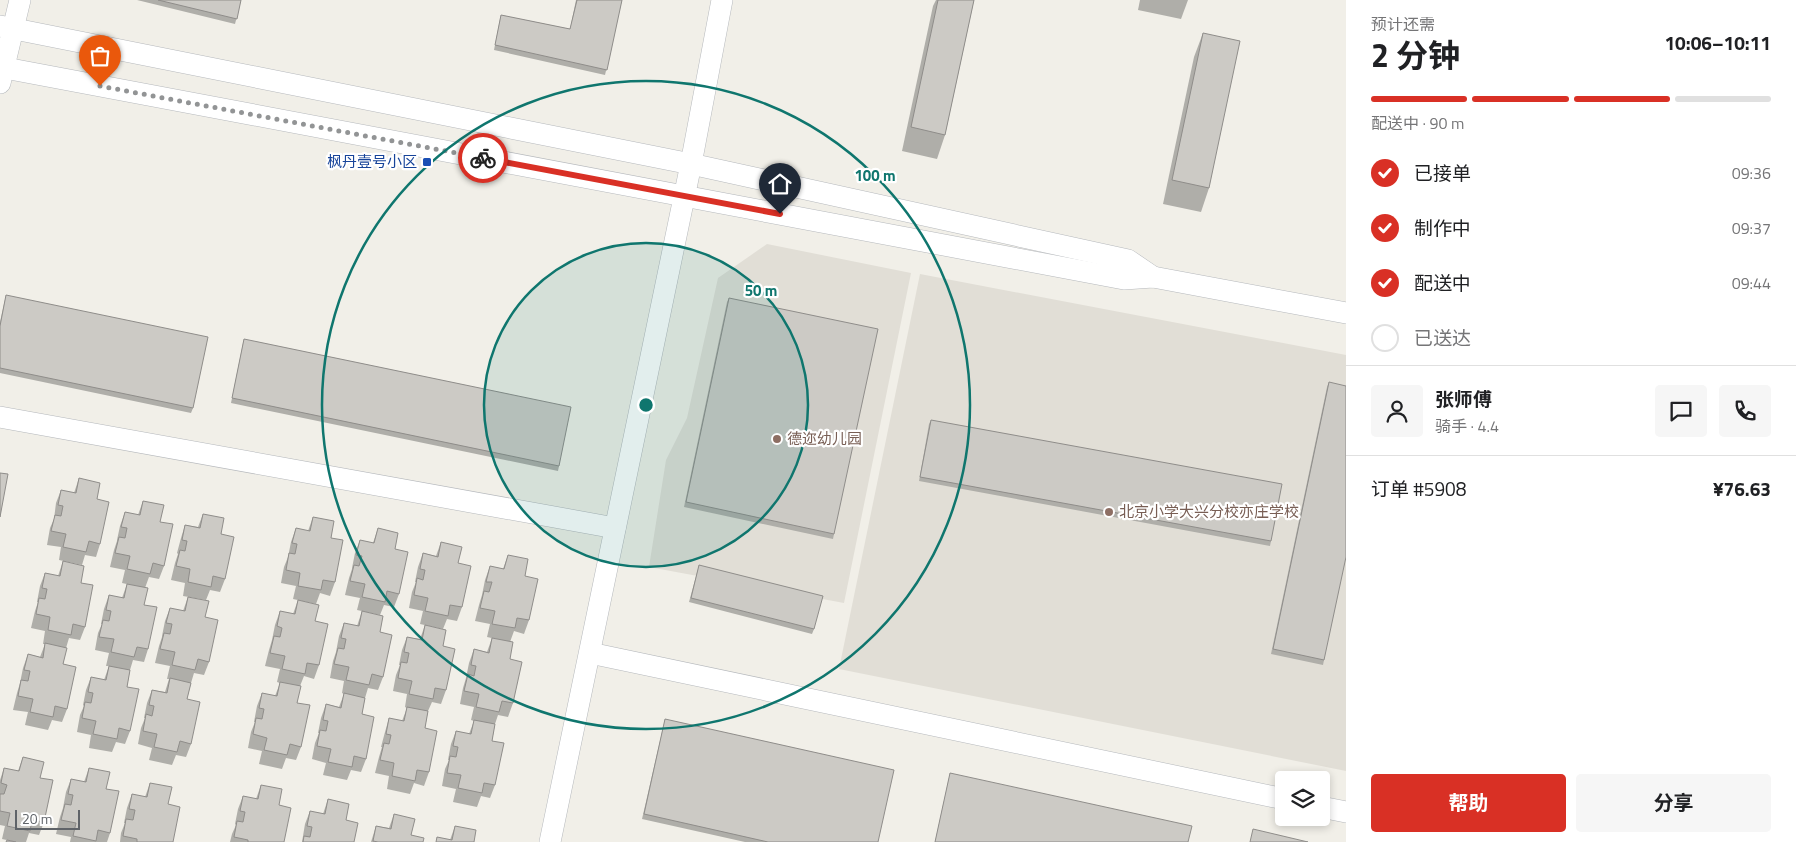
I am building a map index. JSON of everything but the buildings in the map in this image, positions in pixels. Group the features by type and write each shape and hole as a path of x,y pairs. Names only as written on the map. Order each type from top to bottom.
{"street":[{"path":"20,0 7,28 1,72 684,196 1124,279 1153,277 1346,312"},
{"path":"550,842 691,164 722,0"},
{"path":"7,28 691,164 1128,260 1153,277"},
{"path":"0,417 615,528"},
{"path":"590,653 1275,797"},
{"path":"1330,809 1346,812"}],"shaded area":[{"name":"德迩幼儿园","path":"767,244 911,273 844,603 649,567 666,460 687,418 718,278"},
{"name":"北京小学大兴分校亦庄学校","path":"920,274 1346,355 1346,771 839,669"}],"way so far":[{"path":"100,86 483,158"}],"place":[{"name":"枫丹壹号小区","path":"427,162"},
{"name":"德迩幼儿园","path":"777,439"},
{"name":"北京小学大兴分校亦庄学校","path":"1109,512"}],"route":[{"path":"483,158 780,214"}]}
